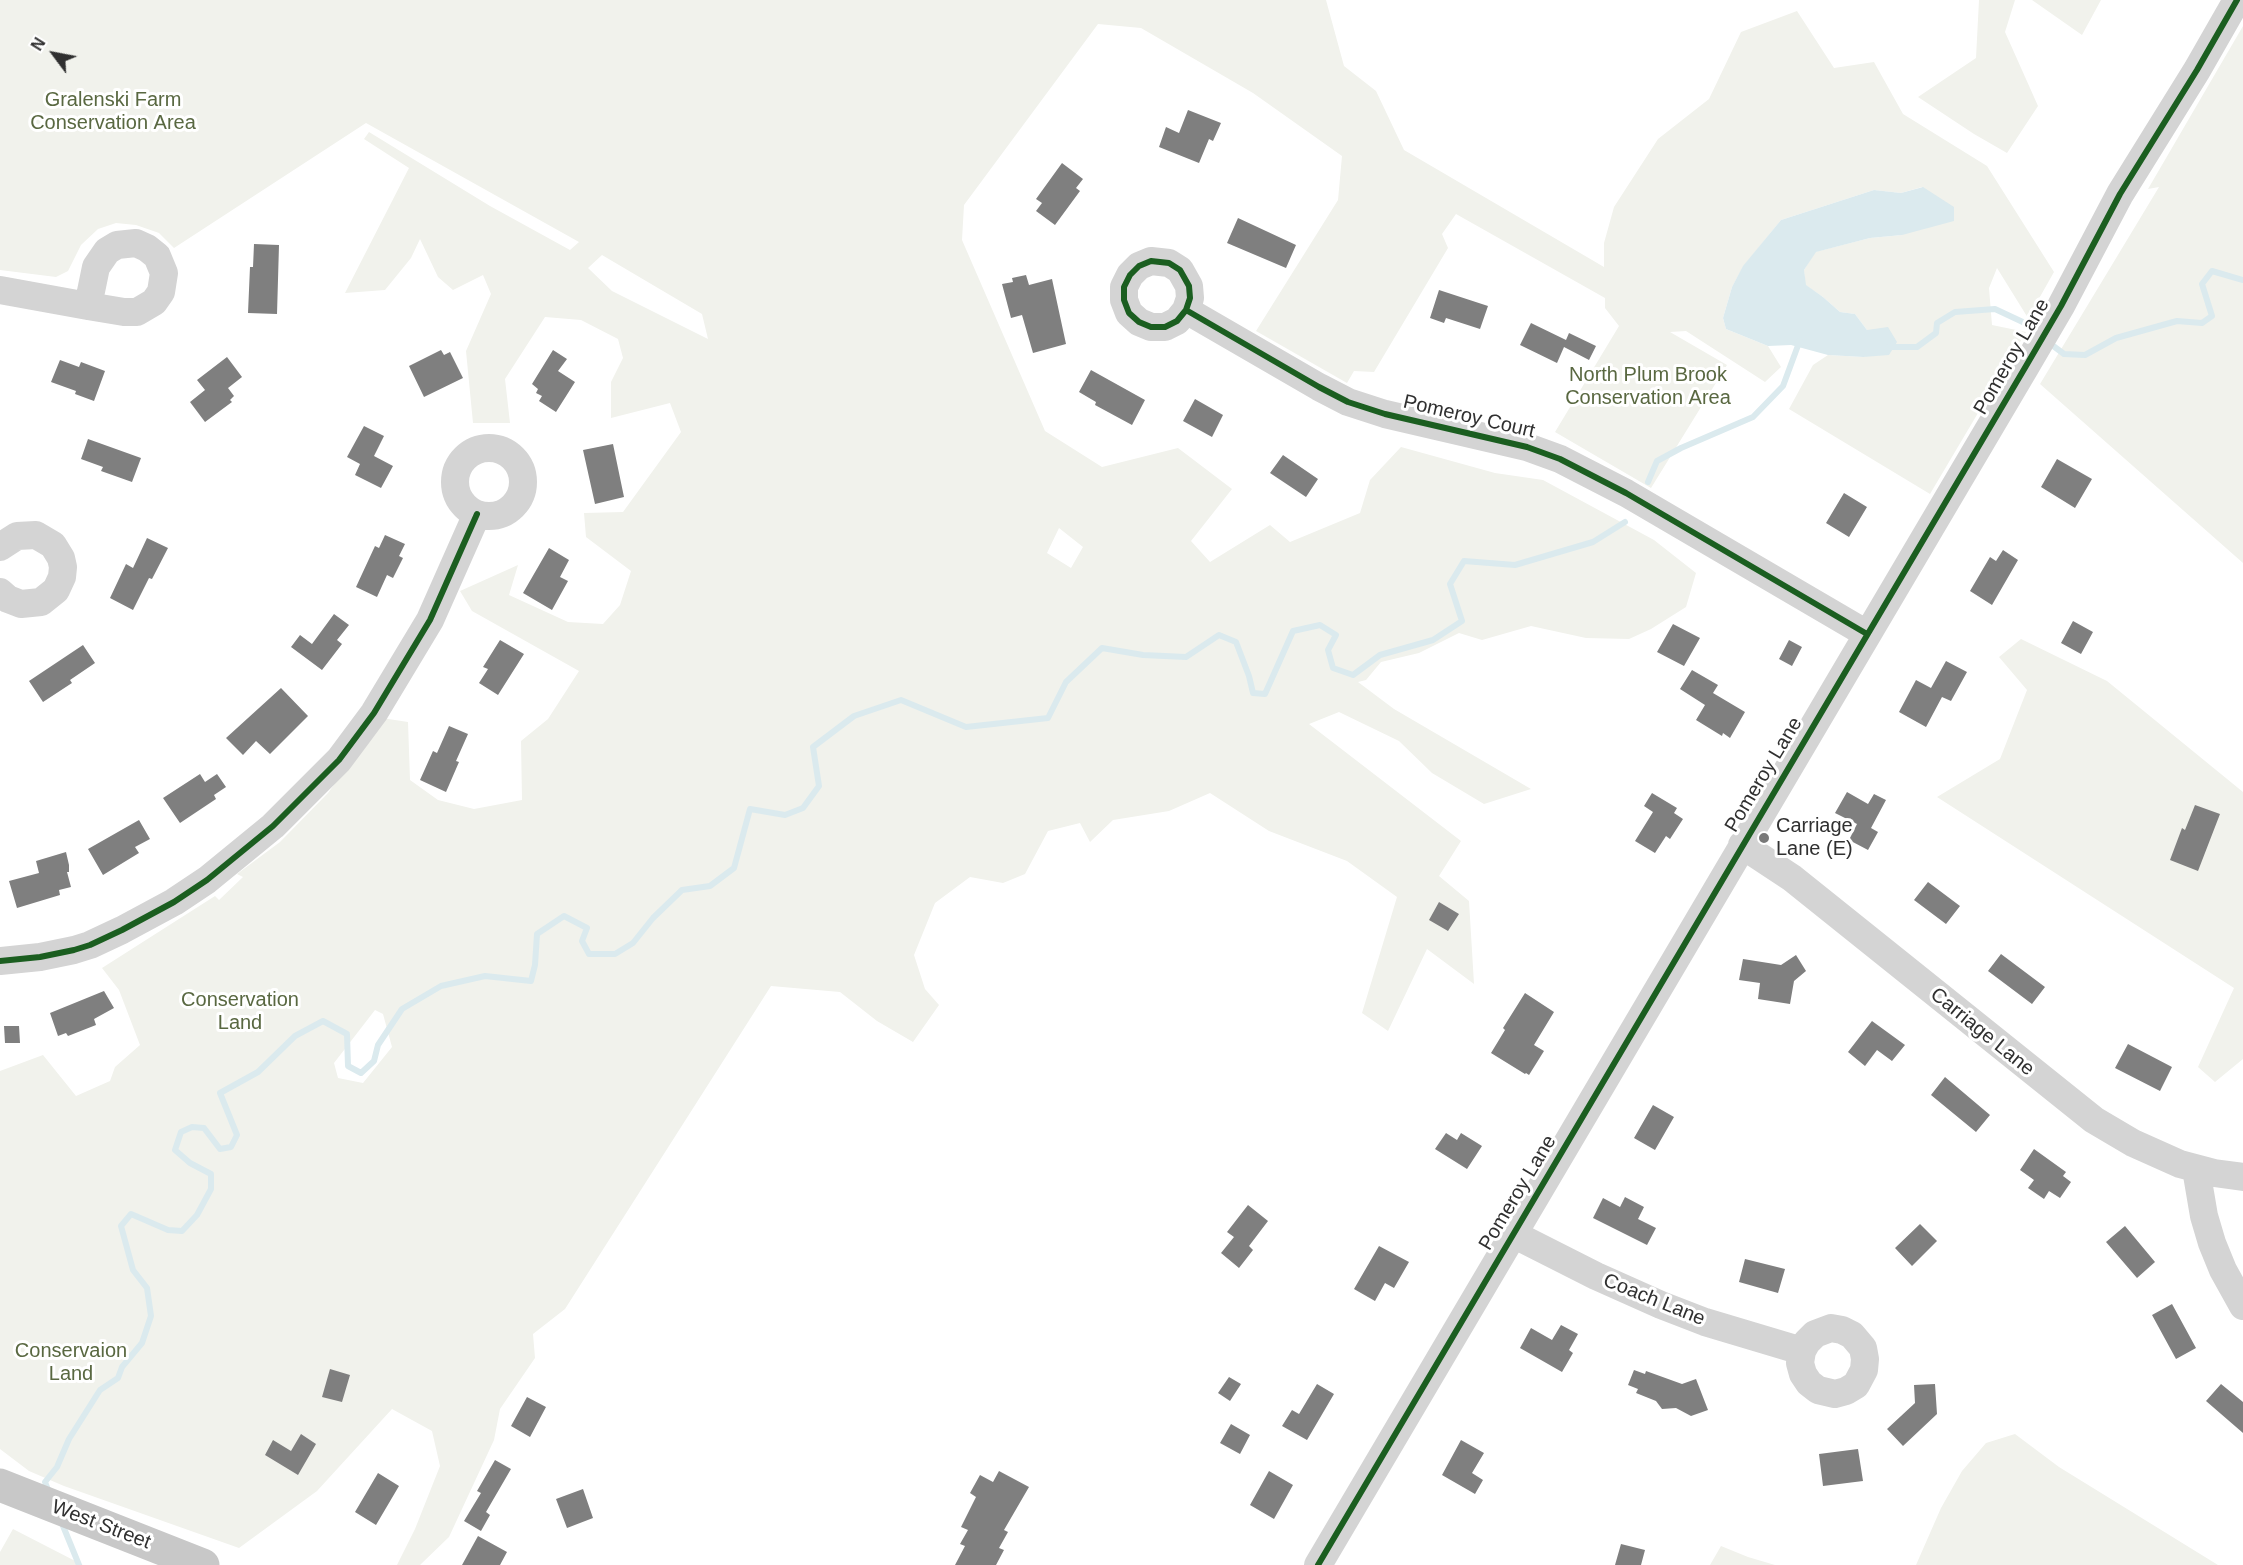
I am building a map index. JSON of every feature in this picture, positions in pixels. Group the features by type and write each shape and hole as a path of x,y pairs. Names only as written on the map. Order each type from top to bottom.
{"main road":[{"name":"West Street","path":"0,1485 203,1565"}],"street":[{"name":"Pomeroy Lane","path":"1318,1565 2043,336 2120,194 2197,70 2237,0"},
{"path":"0,290 88,306"},
{"name":"Pomeroy Court","path":"1186,310 1305,380 1348,402 1426,424 1527,447 1560,459 1626,493 1867,634"},
{"path":"0,961 40,957 74,950 123,930 199,886 273,826 339,760 380,704 430,620 477,514"},
{"path":"0,547 17,536 36,535 50,542 57,549 63,567 59,586 53,594 41,602 31,605 21,604 8,599 0,592"},
{"name":"Carriage Lane","path":"1742,845 1792,879 2094,1120 2140,1147 2196,1169 2243,1177"},
{"path":"2196,1169 2204,1216 2212,1243 2223,1270 2243,1306"},
{"name":"Coach Lane","path":"1513,1234 1596,1276 1661,1305 1705,1322 1802,1351"}],"green space":[{"path":"0,0 1326,0 1344,66 1376,91 1404,150 1604,267 1604,243 1614,207 1658,139 1709,99 1741,32 1797,11 1834,68 1874,62 1903,114 1987,166 2054,272 2028,318 1997,268 1989,288 1992,325 2026,332 1930,494 1789,409 1813,365 1828,355 1863,357 1867,330 1855,314 1840,312 1805,285 1804,270 1815,252 1870,238 1902,235 1922,187 1901,193 1874,190 1781,220 1743,267 1732,287 1723,318 1726,329 1768,346 1781,367 1765,382 1686,331 1670,332 1727,365 1651,488 1555,432 1619,326 1605,308 1605,298 1456,214 1442,234 1448,248 1374,372 1354,371 1347,383 1256,331 1338,200 1342,156 1253,93 1141,28 1098,24 964,205 962,240 1045,431 1102,467 1178,448 1232,489 1191,541 1210,562 1270,525 1290,542 1360,513 1370,480 1401,447 1495,473 1543,480 1654,540 1696,573 1686,607 1651,629 1629,639 1586,638 1531,626 1482,640 1459,633 1419,653 1381,662 1366,680 1358,682 1394,709 1531,789 1484,804 1432,773 1399,741 1339,712 1309,724 1461,841 1439,876 1469,901 1474,984 1427,949 1388,1031 1362,1013 1397,897 1347,861 1269,831 1210,793 1169,811 1113,820 1090,842 1080,823 1048,831 1025,874 1003,883 970,877 935,903 914,955 925,989 939,1005 913,1042 877,1021 840,992 771,986 565,1309 533,1334 535,1358 500,1409 494,1440 449,1537 420,1565 397,1565 415,1529 440,1466 432,1431 392,1409 317,1491 239,1548 64,1486 29,1471 0,1449 0,1071 43,1055 76,1096 110,1081 115,1067 140,1045 119,990 102,968 215,896 219,900 243,877 237,874 280,842 328,793 382,718 408,722 410,780 438,800 474,809 522,800 521,741 548,719 579,671 472,611 460,591 518,565 509,595 568,622 603,624 620,605 631,571 586,537 584,513 623,512 681,432 670,403 611,418 611,382 623,358 618,339 581,320 545,317 505,379 510,423 473,423 466,351 491,294 483,275 453,290 438,277 420,239 411,258 385,290 345,293 409,168 364,139 369,132 490,206 570,250 579,242 366,123 174,248 159,233 136,225 116,223 98,229 81,245 68,271 56,277 0,270","holes":["602,255 702,314 708,339 612,291 588,268","1059,528 1083,547 1071,568 1047,553","375,1010 383,1014 392,1047 363,1083 338,1078 334,1063"]},
{"path":"1979,0 2015,0 2005,32 2038,106 2007,153 1918,97 1976,58"},
{"path":"2032,0 2101,0 2082,35"},
{"path":"2243,26 2243,563 2040,384 2159,187 2148,189"},
{"path":"2021,639 2107,681 2243,792 2243,1059 2215,1082 2198,1067 2234,988 1937,797 2000,759 2027,690 1999,657"},
{"path":"2015,1434 2059,1467 2218,1565 1916,1565 1941,1508 1962,1471 1986,1443"},
{"path":"13,1529 83,1565 0,1565 0,1552"},
{"path":"1721,1546 1748,1557 1775,1565 1710,1565"}],"shaded area":[{"path":"1923,187 1954,207 1954,221 1902,235 1870,238 1816,252 1804,270 1806,285 1840,312 1855,314 1867,330 1888,327 1897,342 1889,355 1863,357 1828,355 1791,345 1768,346 1726,329 1723,318 1732,287 1743,266 1781,220 1874,190 1901,193"}],"building":[{"path":"1188,110 1221,123 1213,141 1209,139 1199,163 1159,147 1166,127 1179,133"},
{"path":"1062,163 1083,179 1076,188 1080,191 1055,225 1036,211 1042,203 1036,199"},
{"path":"1238,218 1296,245 1286,268 1227,243"},
{"path":"254,244 279,245 277,314 248,313 250,267 253,267"},
{"path":"1026,275 1029,285 1052,279 1066,344 1033,353 1022,315 1011,318 1002,284 1013,282 1012,278"},
{"path":"1439,290 1488,306 1480,329 1446,318 1444,323 1430,318"},
{"path":"1531,323 1566,340 1569,333 1596,346 1589,360 1564,347 1557,363 1520,345"},
{"path":"441,350 444,355 450,352 463,378 424,397 409,366"},
{"path":"553,350 567,359 558,371 575,382 556,412 539,401 542,396 536,393 538,389 532,384"},
{"path":"227,357 242,377 228,388 234,396 230,400 232,402 205,422 190,402 205,390 197,380"},
{"path":"60,360 79,367 81,362 105,371 94,401 75,394 76,391 51,382"},
{"path":"1091,370 1145,400 1132,425 1095,405 1096,402 1079,392"},
{"path":"1195,399 1223,415 1212,437 1183,421"},
{"path":"364,426 384,436 374,456 393,466 381,488 355,475 360,464 347,457"},
{"path":"88,439 141,458 132,482 101,471 103,467 81,459"},
{"path":"613,444 624,497 595,504 583,450"},
{"path":"1283,455 1318,479 1306,497 1270,473"},
{"path":"2057,459 2092,479 2075,508 2041,487"},
{"path":"1844,493 1867,507 1849,537 1826,523"},
{"path":"385,535 405,544 399,556 403,558 393,578 387,575 377,597 356,587 375,546 379,548"},
{"path":"147,538 168,548 133,610 110,598 126,564 133,568"},
{"path":"549,548 569,560 560,577 568,581 552,610 523,593"},
{"path":"2003,550 2018,560 1992,605 1970,591 1990,557 1996,561"},
{"path":"334,614 349,625 337,640 342,644 322,670 291,647 300,635 312,644"},
{"path":"2073,621 2093,632 2081,654 2061,643"},
{"path":"1673,624 1700,638 1684,666 1657,652"},
{"path":"500,640 524,654 498,695 479,683 488,669 483,667"},
{"path":"1789,640 1802,647 1792,666 1779,659"},
{"path":"83,645 95,663 70,680 72,683 43,702 29,681"},
{"path":"1946,661 1967,672 1951,701 1942,697 1926,727 1899,712 1916,680 1931,688"},
{"path":"1692,670 1718,685 1713,693 1745,712 1730,738 1723,733 1722,736 1696,720 1705,705 1680,689"},
{"path":"281,688 308,716 270,754 256,741 243,755 226,738"},
{"path":"449,726 468,734 446,792 420,780 433,751 437,753"},
{"path":"200,774 205,782 217,774 226,787 214,795 216,799 180,823 163,798"},
{"path":"1847,792 1868,804 1874,794 1886,800 1871,828 1878,832 1868,850 1849,840 1857,824 1835,813"},
{"path":"1652,793 1677,808 1674,813 1683,819 1670,839 1666,836 1655,853 1635,841 1653,812 1644,806"},
{"path":"2195,805 2220,814 2198,871 2170,860 2182,828 2185,830"},
{"path":"139,820 150,839 135,847 139,853 103,875 88,849"},
{"path":"66,852 69,865 69,872 67,872 71,887 59,890 60,895 17,908 9,881 39,873 36,861"},
{"path":"1928,882 1960,906 1946,924 1914,900"},
{"path":"1439,902 1459,914 1448,931 1429,920"},
{"path":"2001,954 2045,987 2032,1004 1988,971"},
{"path":"1796,955 1806,971 1794,981 1790,1004 1758,999 1760,983 1739,980 1743,959 1781,965"},
{"path":"104,991 114,1008 94,1019 96,1025 68,1036 66,1033 58,1036 50,1013"},
{"path":"1525,993 1554,1012 1534,1045 1544,1051 1529,1075 1491,1053 1505,1030 1503,1028"},
{"path":"1872,1021 1905,1045 1892,1061 1877,1050 1865,1066 1848,1052"},
{"path":"4,1026 19,1026 20,1043 5,1043"},
{"path":"2128,1044 2172,1067 2160,1091 2115,1068"},
{"path":"1945,1077 1990,1115 1976,1132 1931,1095"},
{"path":"1653,1105 1674,1117 1655,1150 1634,1138"},
{"path":"1446,1133 1457,1140 1461,1133 1482,1146 1467,1169 1435,1149"},
{"path":"2034,1149 2066,1172 2063,1176 2071,1182 2060,1198 2049,1191 2044,1199 2028,1188 2034,1180 2020,1170"},
{"path":"1625,1197 1644,1207 1638,1219 1656,1228 1647,1245 1593,1218 1603,1198 1620,1207"},
{"path":"1248,1205 1268,1221 1249,1246 1253,1250 1239,1268 1221,1253 1234,1237 1227,1232"},
{"path":"1920,1224 1937,1241 1912,1266 1895,1248"},
{"path":"2125,1226 2155,1262 2137,1278 2106,1242"},
{"path":"1379,1246 1409,1262 1394,1288 1385,1283 1375,1301 1354,1289"},
{"path":"1745,1259 1785,1269 1778,1293 1739,1282"},
{"path":"2172,1304 2196,1348 2176,1359 2152,1315"},
{"path":"1561,1325 1578,1334 1569,1350 1573,1353 1562,1372 1520,1348 1531,1328 1552,1340"},
{"path":"330,1369 350,1375 342,1402 322,1397"},
{"path":"1634,1370 1645,1374 1646,1371 1682,1384 1696,1379 1708,1410 1691,1416 1676,1408 1662,1409 1656,1401 1636,1393 1638,1389 1628,1385"},
{"path":"1229,1377 1241,1384 1230,1401 1218,1393"},
{"path":"1317,1384 1334,1394 1307,1440 1282,1426 1292,1410 1299,1414"},
{"path":"1935,1384 1937,1414 1903,1446 1887,1429 1915,1403 1914,1385"},
{"path":"2221,1384 2243,1402 2243,1433 2206,1401"},
{"path":"527,1397 546,1407 530,1437 511,1426"},
{"path":"1231,1424 1250,1435 1240,1454 1220,1443"},
{"path":"301,1434 316,1444 298,1475 265,1455 273,1440 291,1451"},
{"path":"1461,1440 1484,1453 1472,1473 1483,1480 1475,1494 1442,1475"},
{"path":"1858,1449 1863,1481 1823,1486 1819,1454"},
{"path":"495,1460 511,1469 486,1512 490,1515 481,1531 464,1521 481,1493 477,1491"},
{"path":"999,1471 1029,1487 1004,1530 1008,1532 999,1548 1004,1550 996,1565 955,1565 965,1546 960,1544 968,1530 961,1527 976,1497 970,1493 980,1475 993,1482"},
{"path":"1269,1471 1293,1485 1274,1519 1250,1505"},
{"path":"378,1473 399,1486 376,1525 355,1512"},
{"path":"583,1489 593,1518 567,1528 556,1499"},
{"path":"478,1536 507,1552 500,1565 462,1565"},
{"path":"1621,1544 1645,1550 1641,1565 1615,1565"}],"waterway":[{"path":"2048,342 2064,354 2085,355 2116,338 2177,321 2202,323 2212,316 2202,284 2212,271 2243,280"},
{"path":"1888,347 1917,347 1936,333 1937,323 1955,312 1995,309 2027,324 2038,333"},
{"path":"1648,482 1657,461 1681,448 1753,417 1783,386 1800,340"},
{"path":"49,1492 45,1482 57,1467 69,1439 100,1390 118,1378 122,1367 142,1343 151,1316 147,1288 133,1270 121,1226 131,1214 168,1230 182,1231 197,1215 211,1189 211,1174 190,1163 175,1150 181,1132 192,1127 204,1128 220,1149 231,1147 237,1135 220,1093 258,1072 295,1036 323,1021 347,1034 348,1066 361,1073 374,1061 378,1045 402,1009 441,986 485,976 531,981 535,965 537,934 564,916 587,928 582,941 589,954 615,954 633,943 653,918 682,890 710,886 734,868 750,809 785,815 803,808 819,786 813,747 854,716 901,700 966,727 1048,718 1066,682 1102,648 1143,655 1186,657 1219,635 1236,642 1253,693 1265,694 1293,631 1320,625 1336,635 1328,650 1333,668 1353,675 1380,655 1433,640 1462,621 1450,584 1464,561 1515,565 1593,542 1625,522"},
{"path":"61,1521 79,1565"}],"cycle path":[{"path":"1318,1565 2026,366 2061,306 2120,194 2197,70 2237,0"},
{"path":"1186,310 1177,321 1165,327 1151,327 1139,322 1129,313 1124,300 1124,287 1130,275 1139,266 1151,261 1169,263 1180,270 1189,286 1190,298 1186,310 1319,387 1348,402 1385,414 1527,447 1560,459 1626,493 1867,634"},
{"path":"0,961 40,957 74,950 122,930 174,902 207,880 273,826 339,760 374,713 430,620 477,514"}],"place":[{"name":"Carriage Lane (E)","path":"1764,838"}],"park label":[{"name":"Gralenski Farm Conservation Area","path":"113,112"},
{"name":"North Plum Brook Conservation Area","path":"1648,386"},
{"name":"Conservation Land","path":"240,1012"},
{"name":"Conservaion Land","path":"71,1362"}]}
